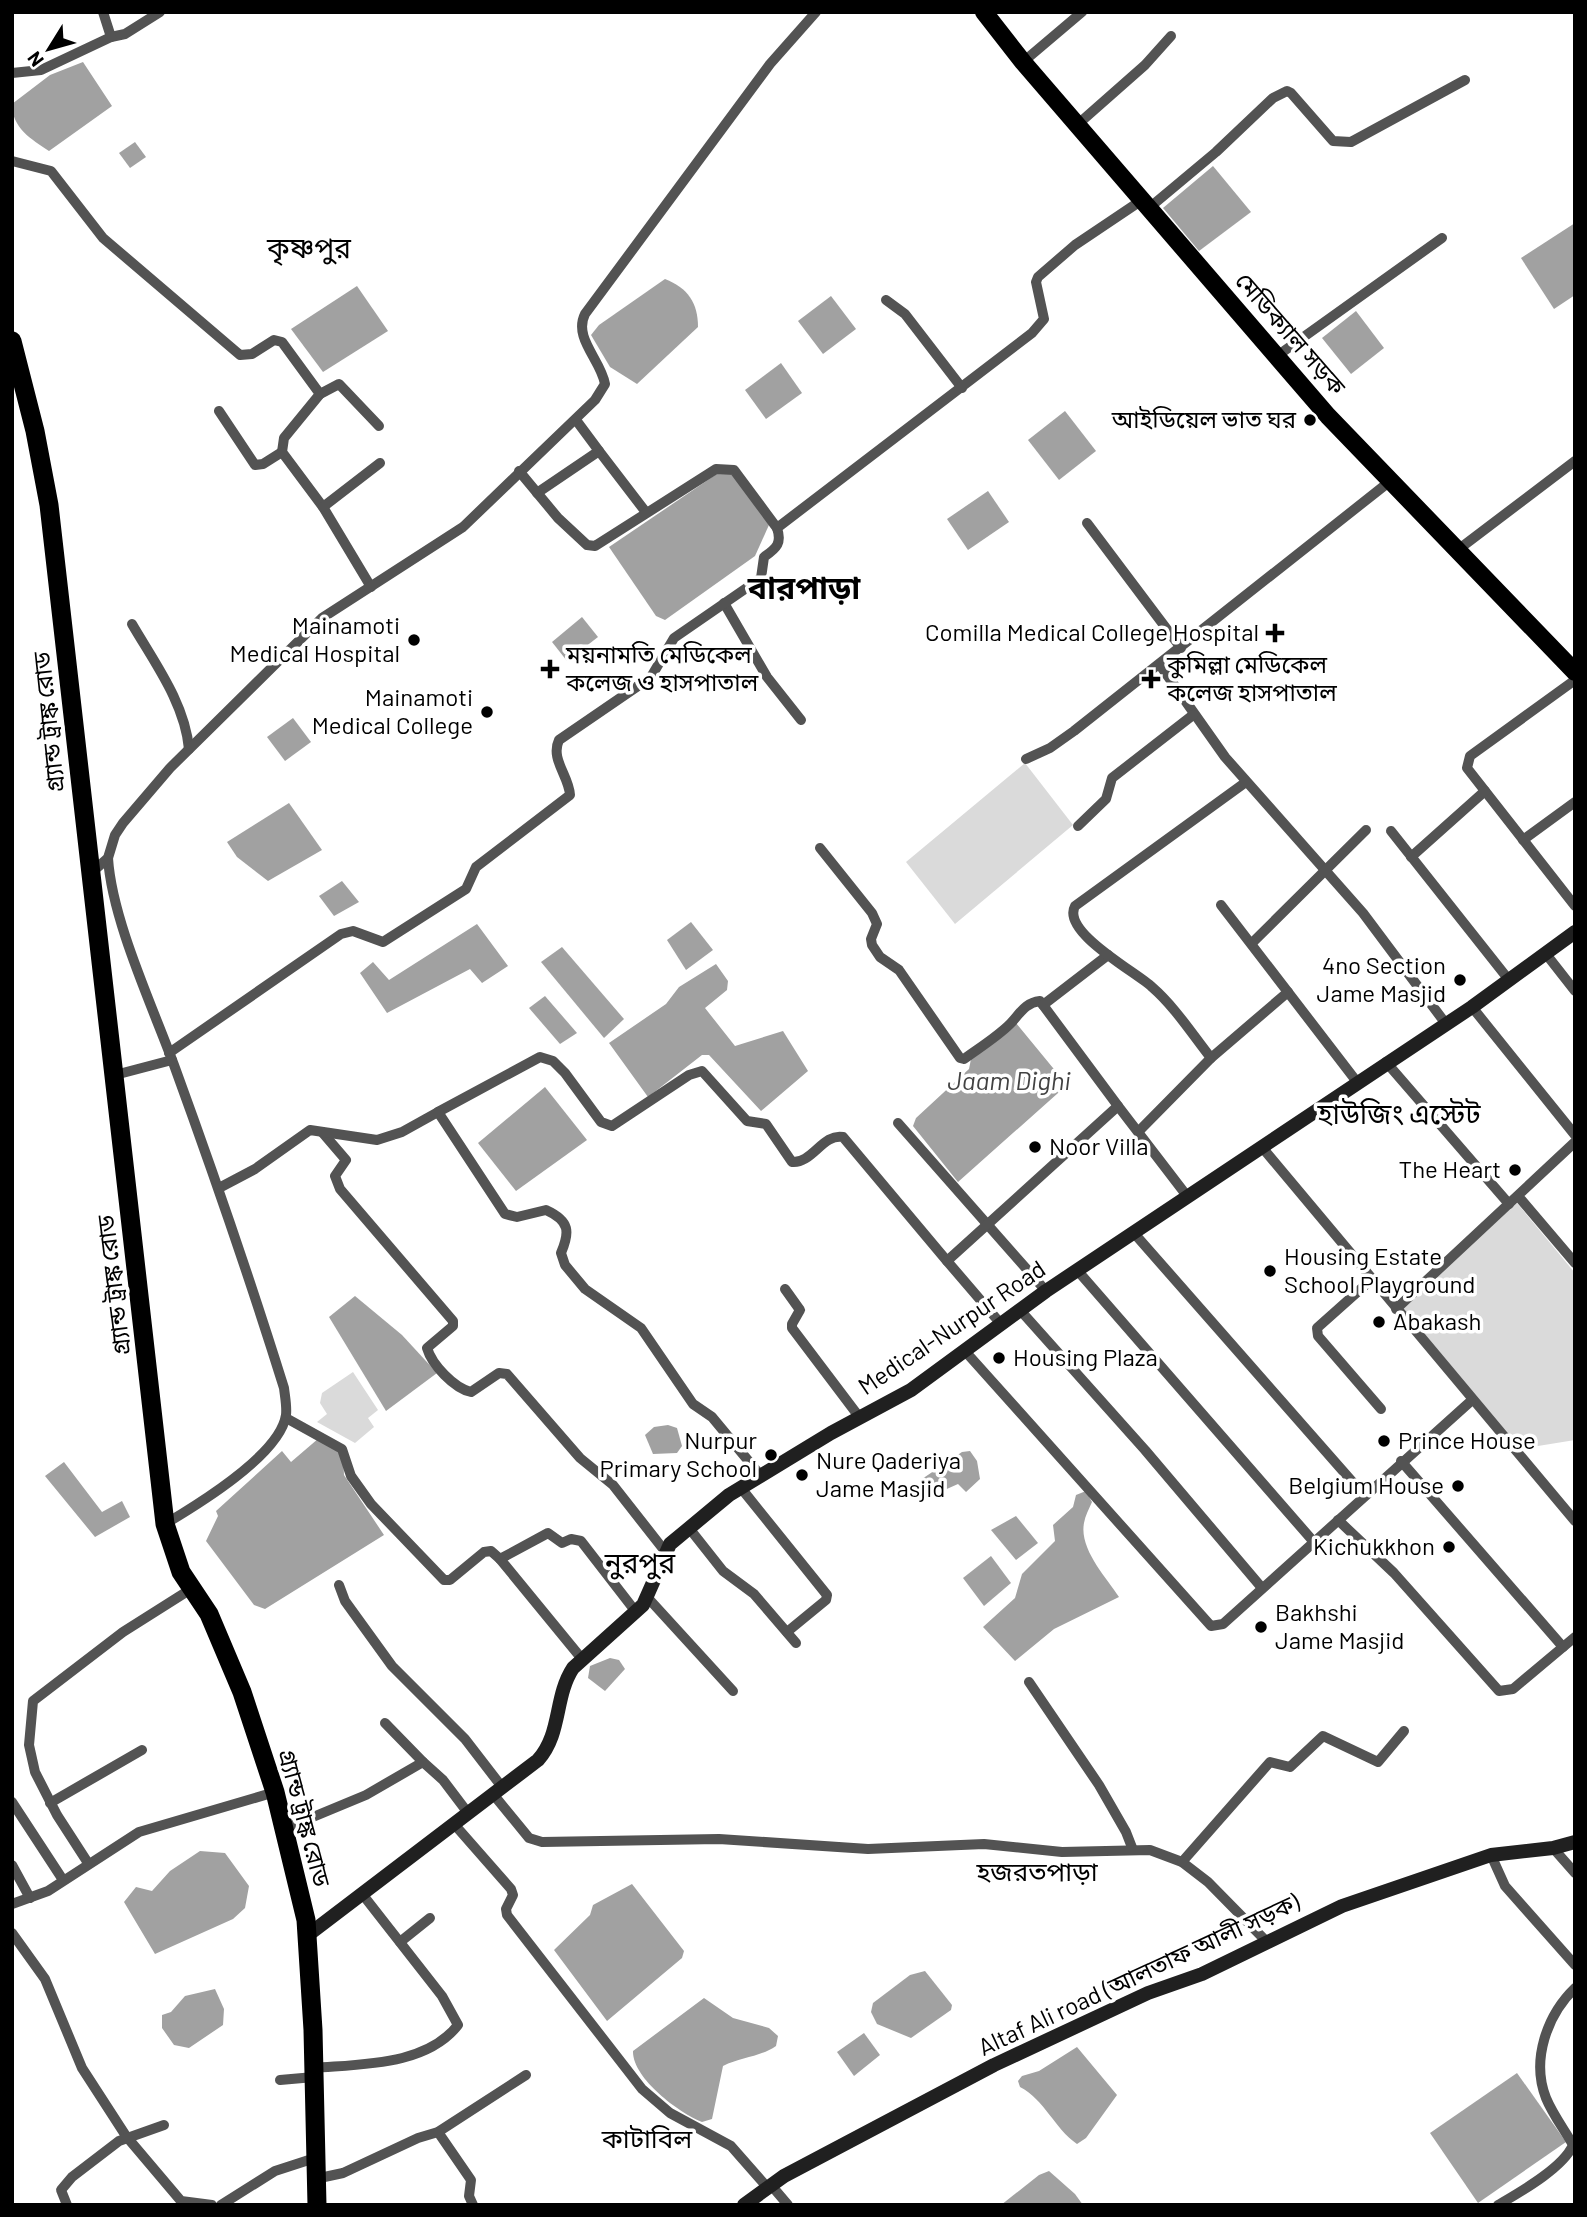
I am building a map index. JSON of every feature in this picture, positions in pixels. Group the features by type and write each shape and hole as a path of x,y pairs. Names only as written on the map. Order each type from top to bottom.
{"highway":[{"name":"গ্র্যান্ড ট্রাঙ্ক রোড","path":"12,341 35,431 49,505 165,1524 173,1552 191,1589 209,1614 229,1655 275,1792 309,1935 317,2205"}],"main road":[{"name":"মেডিক্যাল সড়ক","path":"984,12 1077,125 1389,482 1459,549 1575,672"}],"street":[{"path":"103,12 111,37"},
{"path":"12,74 41,70 111,37 125,34 160,12"},
{"path":"165,1524 207,1499 243,1471 275,1436 286,1418 284,1388 219,1188 113,895 108,858 115,835 189,749 322,618 463,527 519,471 576,420 605,384 603,372 581,334 582,320 770,64 816,12"},
{"path":"1023,62 1082,12"},
{"path":"1077,125 1146,65 1171,36"},
{"path":"777,528 1002,359 1044,319 1036,282 1043,271 1146,204 1273,98 1284,92 1291,93 1333,141 1351,142 1465,80"},
{"path":"12,161 54,174 103,238 240,355 252,354 274,340 282,342 320,394"},
{"path":"1277,356 1442,238"},
{"path":"886,300 905,314 962,388"},
{"path":"371,587 323,507 282,452 284,438 320,394 339,384 379,426"},
{"path":"219,411 255,465 263,464 282,452"},
{"path":"576,420 645,511"},
{"path":"537,493 599,451"},
{"path":"1459,549 1575,461"},
{"path":"323,507 380,463"},
{"path":"115,1075 171,1057 341,934 354,931 383,942 466,889 476,867 570,795 569,784 556,756 559,740 651,677 674,638 761,578 764,557 777,548 780,539 777,528 734,470 727,468 716,469 645,511 595,546 587,545 519,471"},
{"path":"1026,759 1044,752 1074,731 1389,482"},
{"path":"1087,523 1181,648"},
{"path":"724,603 767,677 801,720"},
{"path":"132,624 166,681 185,725 189,749"},
{"path":"1160,665 1193,715 1246,782 1363,914 1446,1024"},
{"path":"1575,680 1470,756 1467,768 1575,906"},
{"path":"1078,826 1106,799 1112,778 1193,715"},
{"path":"1211,1058 1153,988 1093,944 1073,918 1075,906 1246,782"},
{"path":"1411,856 1485,791"},
{"path":"1523,840 1575,803"},
{"path":"1252,943 1366,830"},
{"path":"1391,831 1509,980"},
{"path":"820,848 872,913 877,924 872,945 886,962 899,970 960,1058 964,1059 1010,1025 1018,1013 1030,1003 1040,1001 1187,1196"},
{"path":"90,874 108,858"},
{"path":"1221,905 1357,1082"},
{"name":"Medical-Nurpur Road","path":"664,1550 741,1488 911,1390 1046,1291 1472,1007 1575,932"},
{"path":"1546,954 1575,991"},
{"path":"1044,1005 1108,956"},
{"path":"1139,1131 1211,1058 1288,992"},
{"path":"1472,1007 1575,1135"},
{"path":"219,1188 261,1165 310,1130 377,1140 402,1132 540,1057 559,1067 601,1122 612,1126 689,1074 702,1071 747,1121 766,1124 792,1162 803,1160 833,1138 843,1137 1001,1324"},
{"path":"1386,1062 1575,1263"},
{"path":"947,1261 1118,1106"},
{"path":"438,1112 505,1214 517,1217 546,1210 567,1227 568,1234 561,1253 576,1279 605,1305 641,1328 693,1404 712,1417 761,1476"},
{"path":"898,1124 1046,1291"},
{"path":"309,1935 545,1752 556,1729 566,1679 582,1659 636,1612 648,1598 664,1550 612,1485 580,1458 507,1374 499,1373 471,1392 448,1377 435,1363 427,1348 453,1326 453,1321 340,1189 335,1176 346,1160 321,1131"},
{"path":"1396,1308 1575,1142"},
{"path":"1261,1146 1471,1401 1575,1521"},
{"path":"1133,1233 1364,1495"},
{"path":"1077,1270 1313,1541"},
{"path":"1372,1279 1317,1328 1318,1336 1381,1409"},
{"path":"785,1289 800,1310 792,1328 860,1418"},
{"path":"1020,1310 1145,1450 1262,1588"},
{"path":"964,1350 1211,1626 1223,1623 1471,1401"},
{"path":"286,1418 342,1449 359,1489 438,1576 450,1580 484,1552 491,1551 582,1659"},
{"path":"1401,1461 1563,1647"},
{"path":"741,1488 827,1595 826,1600 786,1632"},
{"path":"1338,1520 1394,1573 1499,1690 1513,1689 1575,1637"},
{"path":"689,1528 723,1571 754,1594 796,1643"},
{"path":"500,1559 545,1534 552,1534 562,1543 578,1539 636,1612"},
{"path":"340,1585 345,1601 392,1666 465,1740 529,1838 542,1842 719,1839 868,1849 984,1844 1062,1852 1150,1850 1182,1862 1223,1896 1267,1942"},
{"path":"88,1863 50,1803 30,1758 33,1701 123,1632 191,1589"},
{"path":"648,1598 733,1691"},
{"path":"1029,1682 1105,1795 1133,1850"},
{"path":"385,1723 443,1780 468,1813"},
{"path":"1182,1862 1270,1762 1290,1767 1323,1735 1378,1762 1404,1731"},
{"path":"50,1803 142,1750"},
{"path":"284,1829 366,1795 423,1762"},
{"path":"12,1904 64,1880 139,1832 275,1792"},
{"path":"12,1802 64,1880"},
{"path":"454,1824 511,1889 513,1895 508,1904 507,1915 620,2064 642,2089 670,2113 731,2146 788,2205"},
{"name":"Altaf Ali road (আলতাফ আলী সড়ক)","path":"744,2205 769,2186 875,2125 1027,2049 1148,1993 1202,1974 1342,1906 1492,1855 1553,1848 1575,1842"},
{"path":"1553,1848 1575,1873"},
{"path":"1492,1855 1505,1886 1575,1965"},
{"path":"12,1865 30,1898"},
{"path":"280,2081 314,2072 395,2060 432,2046 456,2028 458,2020 363,1895"},
{"path":"400,1942 430,1919"},
{"path":"12,1933 45,1979 82,2068 126,2136 181,2201 212,2205"},
{"path":"1498,2205 1542,2176 1573,2145 1545,2096 1539,2071 1551,2017 1560,2002 1575,1988"},
{"path":"315,2179 343,2173 418,2138 438,2133 526,2076"},
{"path":"67,2205 62,2196 63,2186 126,2136 164,2125"},
{"path":"438,2133 471,2180 469,2196 473,2205"},
{"path":"221,2205 275,2171 315,2158"}],"shaded area":[{"path":"1025,763 1073,825 955,924 906,862"},
{"path":"1517,1203 1575,1273 1575,1440 1519,1449 1400,1309"},
{"path":"353,1372 378,1410 368,1418 374,1427 355,1443 317,1422 327,1414 320,1403 322,1393"}],"water":[{"path":"83,62 112,106 49,151 19,126 12,104 50,75"},
{"path":"135,142 146,157 130,168 119,153"},
{"path":"1213,166 1251,212 1199,251 1163,208"},
{"path":"1575,223 1575,295 1554,309 1521,258"},
{"path":"665,279 680,287 690,297 698,318 698,327 637,384 610,367 591,335 599,325"},
{"path":"357,286 388,331 323,372 291,329"},
{"path":"831,296 856,329 823,354 798,321"},
{"path":"1356,311 1384,348 1351,374 1322,338"},
{"path":"781,363 802,393 766,419 745,390"},
{"path":"1065,411 1096,451 1059,480 1028,440"},
{"path":"730,465 773,516 755,556 665,620 656,616 609,547"},
{"path":"988,491 1009,522 968,550 947,519"},
{"path":"582,617 598,637 567,661 552,642"},
{"path":"293,718 311,742 285,761 267,737"},
{"path":"289,803 322,850 268,881 237,857 227,842"},
{"path":"342,881 359,902 334,916 319,896"},
{"path":"691,922 713,950 686,970 667,940"},
{"path":"477,924 508,966 482,983 470,969 387,1013 360,973 373,962 389,980"},
{"path":"562,947 624,1019 604,1038 541,962"},
{"path":"716,964 728,981 727,990 705,1008 735,1046 783,1031 808,1071 761,1111 709,1055 702,1055 648,1097 609,1043 666,1004 679,987"},
{"path":"545,996 577,1033 560,1044 529,1008"},
{"name":"Jaam Dighi","path":"1016,1023 1067,1085 958,1182 913,1126 916,1118 969,1069 971,1059"},
{"path":"545,1087 587,1140 516,1191 478,1143"},
{"path":"355,1296 402,1335 437,1373 386,1411 329,1317"},
{"path":"668,1425 677,1428 682,1446 677,1453 653,1454 645,1435 654,1427"},
{"path":"319,1438 343,1455 344,1475 384,1535 265,1609 254,1605 206,1541 218,1516 216,1511 282,1451 291,1462"},
{"path":"970,1451 977,1461 980,1479 966,1492 958,1484 931,1496 919,1481 962,1452"},
{"path":"64,1462 102,1512 122,1501 130,1517 95,1537 45,1476"},
{"path":"1086,1491 1092,1502 1084,1523 1089,1553 1119,1597 1054,1629 1015,1661 983,1627 1015,1598 1022,1574 1055,1541 1053,1525 1073,1507 1076,1495"},
{"path":"1016,1516 1038,1543 1016,1560 991,1530"},
{"path":"991,1556 1011,1583 984,1606 963,1578"},
{"path":"610,1658 619,1660 625,1669 605,1691 588,1678 590,1666"},
{"path":"200,1851 225,1853 249,1886 245,1908 233,1919 155,1954 124,1902 136,1887 152,1891 170,1871"},
{"path":"632,1884 684,1951 682,1958 607,2021 554,1950 590,1915 593,1905"},
{"path":"925,1971 952,2005 951,2010 911,2038 877,2024 871,2012 873,2003 910,1975"},
{"path":"215,1989 224,2009 223,2025 189,2048 174,2045 162,2028 162,2015 171,2012 185,1996"},
{"path":"704,1998 733,2018 769,2028 778,2036 776,2046 770,2050 723,2066 712,2119 702,2122 681,2111 648,2083 640,2072 633,2051"},
{"path":"864,2033 880,2055 854,2076 837,2052"},
{"path":"1077,2047 1117,2095 1086,2138 1077,2144 1036,2099 1020,2087 1018,2081 1022,2076 1039,2071"},
{"path":"1517,2073 1566,2142 1478,2203 1430,2133"},
{"path":"1049,2171 1075,2194 1083,2205 1001,2205 1039,2175"}],"place":[{"name":"আইডিয়েল ভাত ঘর","path":"1310,420"},
{"name":"Comilla Medical College Hospital","path":"1275,633"},
{"name":"Mainamoti Medical Hospital","path":"414,640"},
{"name":"ময়নামতি মেডিকেল কলেজ ও হাসপাতাল","path":"550,669"},
{"name":"কুমিল্লা মেডিকেল কলেজ হাসপাতাল","path":"1151,679"},
{"name":"Mainamoti Medical College","path":"487,712"},
{"name":"4no Section Jame Masjid","path":"1460,980"},
{"name":"Noor Villa","path":"1035,1147"},
{"name":"The Heart","path":"1515,1170"},
{"name":"Housing Estate School Playground","path":"1270,1271"},
{"name":"Abakash","path":"1379,1322"},
{"name":"Housing Plaza","path":"999,1358"},
{"name":"Prince House","path":"1384,1441"},
{"name":"Nurpur Primary School","path":"771,1455"},
{"name":"Nure Qaderiya Jame Masjid","path":"802,1475"},
{"name":"Belgium House","path":"1458,1486"},
{"name":"Kichukkhon","path":"1449,1547"},
{"name":"Bakhshi Jame Masjid","path":"1261,1627"}],"district":[{"name":"কৃষ্ণপুর","path":"309,248"},
{"name":"বারপাড়া","path":"804,588"},
{"name":"হাউজিং এস্টেট","path":"1399,1114"},
{"name":"নুরপুর","path":"640,1563"},
{"name":"হজরতপাড়া","path":"1037,1872"},
{"name":"কাটাবিল","path":"647,2139"}]}
